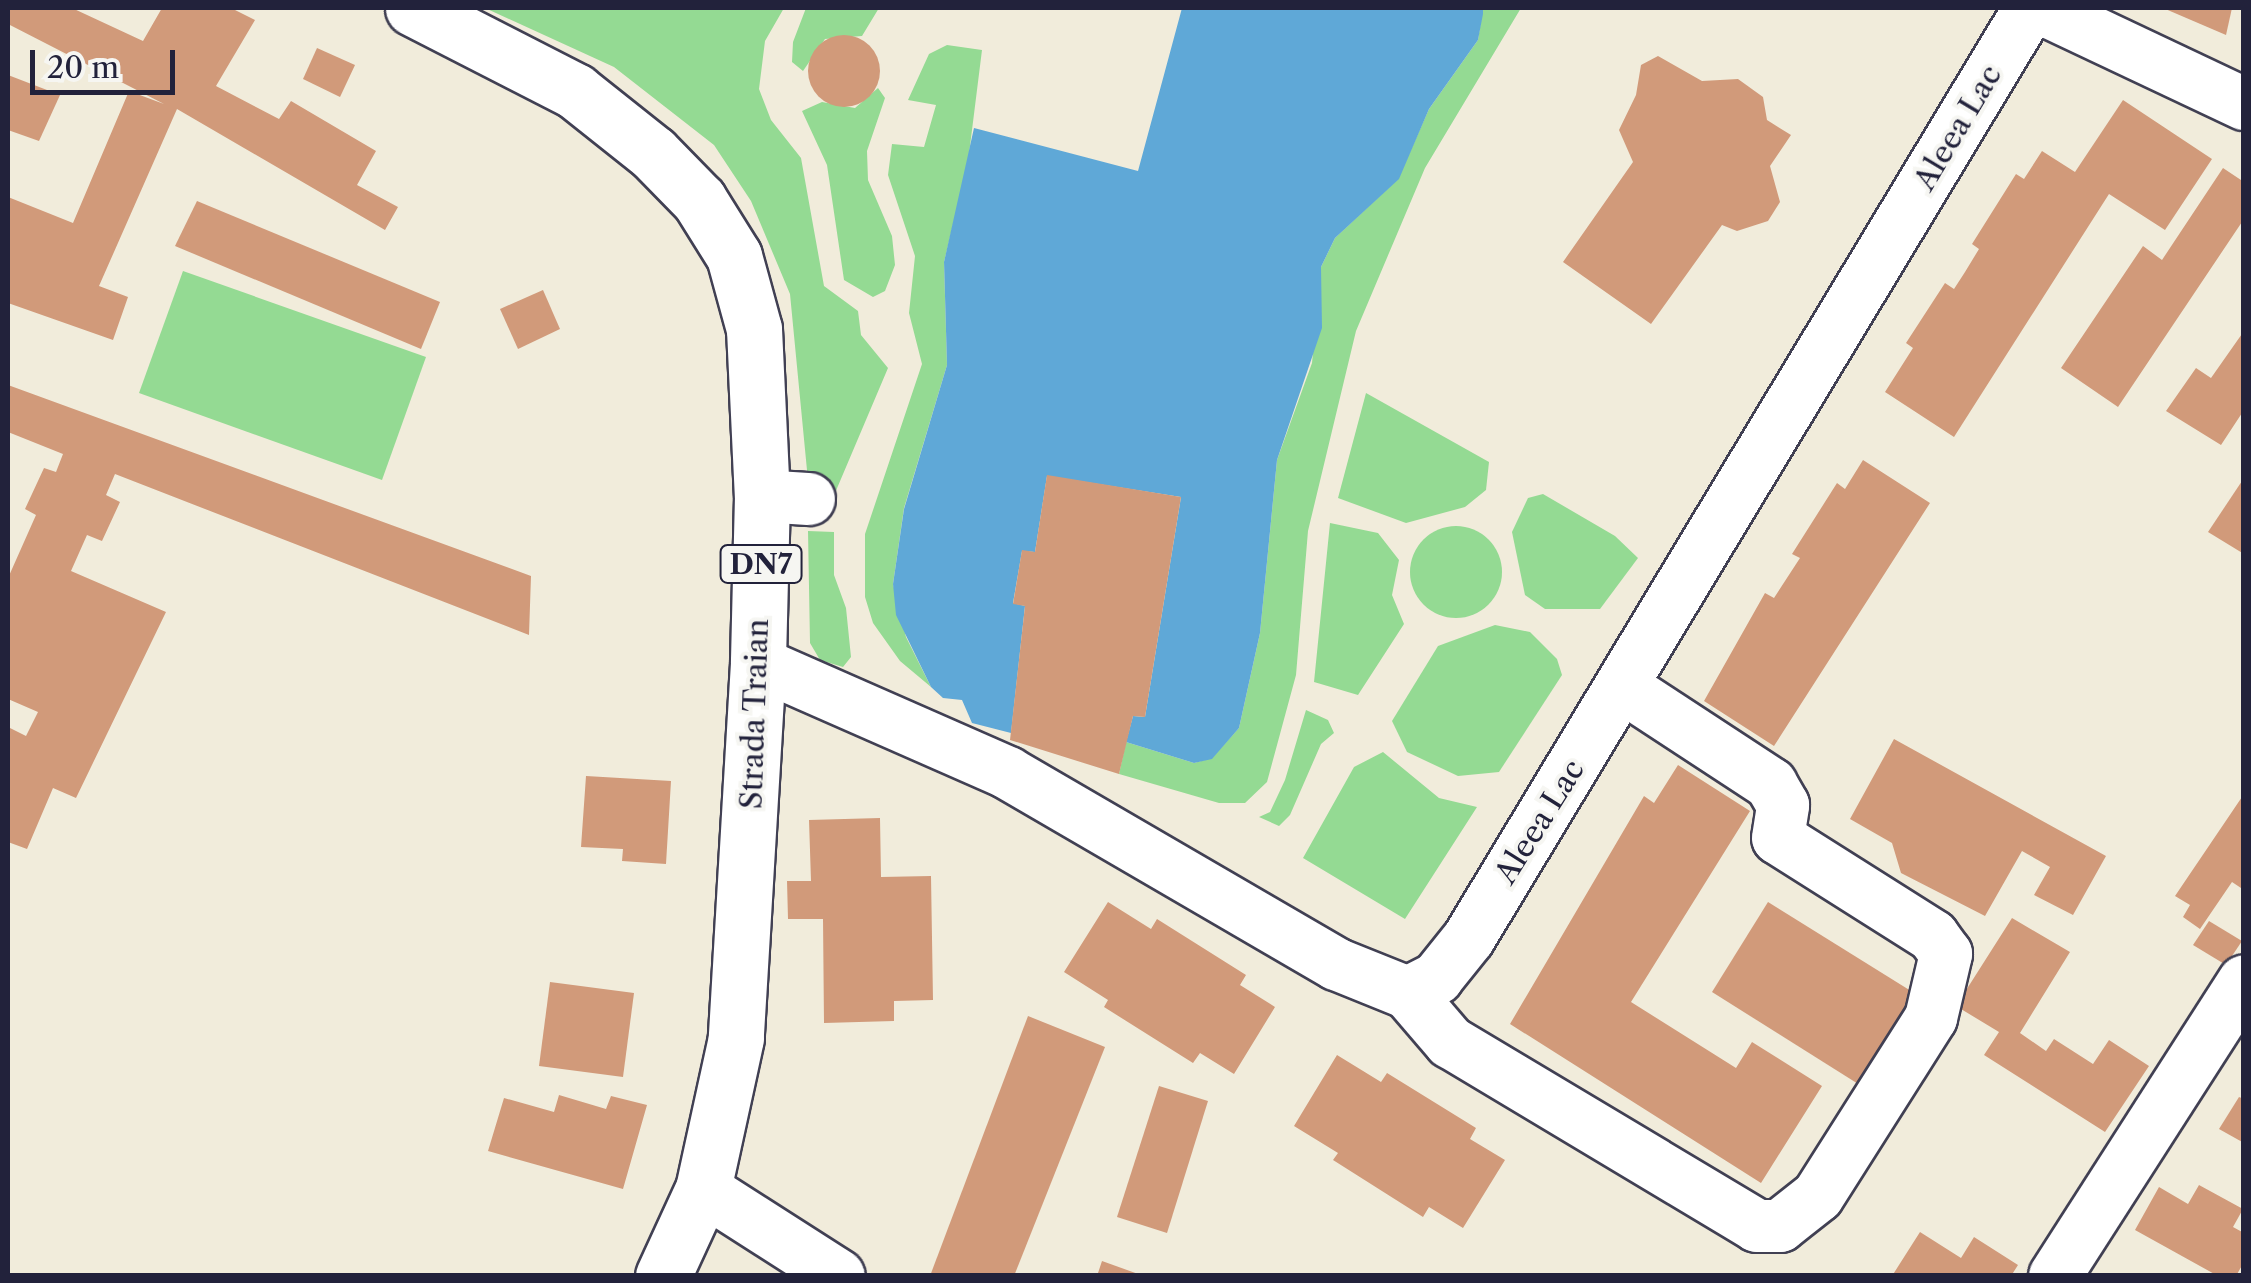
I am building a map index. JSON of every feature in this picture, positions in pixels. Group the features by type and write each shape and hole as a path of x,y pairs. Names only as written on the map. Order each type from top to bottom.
{"main road":[{"name":"Strada Traian","path":"413,8 574,91 699,200 734,256 754,330 785,498 758,663 736,1038 703,1189 663,1276"}],"street":[{"name":"Aleea Lac","path":"1408,994 1437,978 1469,938 2030,8"},
{"path":"2041,8 2244,104"},
{"path":"758,663 1008,773 1336,964 1408,994 1450,1042 1758,1226 1780,1226 1818,1196 1930,1018 1946,954 1933,936 1778,838 1783,806 1771,784 1623,687"},
{"path":"2054,1276 2244,982"},
{"path":"703,1189 839,1276"}],"green space":[{"path":"485,8 784,8 765,41 759,89 771,120 801,158 824,286 858,311 861,335 888,368 835,493 809,491 790,294 751,201 714,145 614,67"},
{"path":"806,8 879,8 862,36 825,39 803,71 792,62 793,42"},
{"path":"1483,8 1521,8 1425,168 1356,331 1308,531 1296,675 1267,782 1245,803 1219,803 1119,774 1126,742 1194,763 1212,758 1239,728 1260,633 1277,460 1312,363 1321,267 1335,238 1398,179 1429,109 1478,40"},
{"path":"947,45 982,50 968,162 944,262 947,365 904,508 893,584 906,637 931,687 900,661 873,623 865,597 865,534 922,364 909,313 915,256 888,175 892,144 924,147 936,105 908,100 929,54"},
{"path":"878,88 885,98 867,151 868,180 892,236 895,265 885,291 873,297 844,280 827,165 802,111 822,102 855,108"},
{"path":"183,271 426,357 382,480 139,393"},
{"path":"1366,393 1489,462 1486,490 1465,507 1406,523 1338,498"},
{"path":"1543,494 1615,536 1638,558 1600,609 1545,609 1525,595 1512,532 1528,498"},
{"path":"1330,523 1378,533 1399,560 1392,595 1404,624 1358,695 1314,682"},
{"path":"1456,526 1482,534 1494,546 1502,572 1494,598 1482,610 1456,618 1430,610 1418,598 1410,572 1418,546 1430,534"},
{"path":"808,531 834,532 834,575 846,608 851,657 843,667 820,660 810,643"},
{"path":"1495,625 1530,632 1557,659 1562,675 1499,772 1458,776 1407,752 1392,721 1438,646"},
{"path":"1306,710 1328,720 1334,733 1321,744 1290,815 1279,826 1259,817 1270,812 1285,780"},
{"path":"1383,752 1439,798 1477,807 1405,919 1303,858 1354,767"}],"water":[{"path":"1182,8 1483,8 1478,40 1429,109 1399,179 1335,238 1321,267 1322,328 1277,460 1260,633 1239,728 1212,759 1194,763 1126,742 1133,716 1145,717 1181,497 1047,476 1035,552 1022,551 1013,603 1025,606 1011,733 972,723 962,700 943,698 931,687 896,615 893,584 904,509 947,365 944,262 974,128 1138,171"}],"building":[{"path":"8,8 72,8 143,41 162,8 231,8 255,20 216,86 279,119 291,101 376,151 357,185 398,207 385,230 177,109 99,286 128,297 113,340 8,303 8,197 73,223 129,91 164,104 8,24"},
{"path":"2163,8 2232,8 2226,35"},
{"path":"844,35 870,45 880,71 870,97 844,107 818,97 808,71 818,45"},
{"path":"317,48 355,65 340,97 303,79"},
{"path":"1658,56 1702,81 1738,79 1763,97 1767,120 1791,135 1770,166 1780,202 1768,221 1737,231 1722,225 1651,324 1563,262 1633,162 1619,130 1636,95 1641,65"},
{"path":"8,75 60,95 39,141 8,130"},
{"path":"2123,100 2212,159 2165,230 2109,194 1954,437 1885,392 1913,348 1906,343 1945,283 1954,289 1979,249 1972,244 2016,174 2024,179 2042,151 2075,172"},
{"path":"2223,168 2244,182 2244,219 2118,407 2061,368 2143,246 2162,260"},
{"path":"197,201 440,302 421,349 175,246"},
{"path":"543,290 560,329 518,349 500,309"},
{"path":"2244,331 2244,410 2221,445 2166,411 2196,368 2211,378"},
{"path":"8,385 531,576 529,635 115,474 106,495 120,502 102,541 87,535 71,571 166,612 76,798 53,788 27,849 8,842 8,727 26,736 38,712 8,699 8,578 36,515 25,509 44,468 56,472 63,454 8,432"},
{"path":"1863,460 1930,503 1774,746 1704,701 1765,593 1774,598 1800,558 1792,554 1837,483 1845,489"},
{"path":"1047,475 1181,497 1145,717 1133,716 1119,774 1010,740 1025,606 1013,604 1022,550 1035,552"},
{"path":"2244,478 2244,554 2208,532"},
{"path":"1894,739 2106,856 2073,915 2034,895 2050,867 2022,851 1985,916 1901,873 1892,843 1850,819"},
{"path":"1678,765 1750,811 1631,1002 1736,1068 1752,1042 1822,1086 1761,1183 1510,1024 1644,796 1654,803"},
{"path":"586,776 671,781 666,864 622,861 623,849 581,847"},
{"path":"2244,794 2244,890 2232,882 2200,929 2183,917 2190,905 2175,896"},
{"path":"880,818 881,877 931,876 933,1000 894,1001 894,1021 824,1023 823,919 788,919 787,881 811,881 809,820"},
{"path":"1108,902 1151,929 1157,919 1246,975 1240,985 1275,1007 1234,1074 1200,1053 1193,1063 1104,1007 1108,1000 1064,972"},
{"path":"1768,902 1919,996 1863,1087 1712,992"},
{"path":"2012,918 2070,952 2020,1033 2046,1051 2054,1039 2093,1064 2109,1040 2149,1066 2105,1132 1984,1055 1999,1032 1956,1006"},
{"path":"2209,921 2242,941 2226,965 2193,945"},
{"path":"550,982 634,993 623,1077 539,1066"},
{"path":"1028,1016 1105,1047 1014,1276 930,1276"},
{"path":"1337,1055 1381,1082 1387,1073 1476,1128 1470,1139 1505,1160 1463,1228 1429,1207 1423,1217 1333,1160 1338,1153 1294,1126"},
{"path":"1159,1086 1208,1101 1167,1233 1117,1217"},
{"path":"559,1095 606,1109 611,1096 647,1105 623,1189 488,1151 504,1098 554,1112"},
{"path":"2239,1097 2244,1099 2244,1143 2219,1129"},
{"path":"2199,1185 2243,1209 2233,1227 2244,1233 2244,1262 2236,1276 2218,1276 2135,1230 2159,1187 2188,1204"},
{"path":"1920,1232 1961,1258 1974,1237 2018,1265 2011,1276 1892,1276"},
{"path":"1102,1261 1141,1275 1141,1276 1097,1276"}]}
